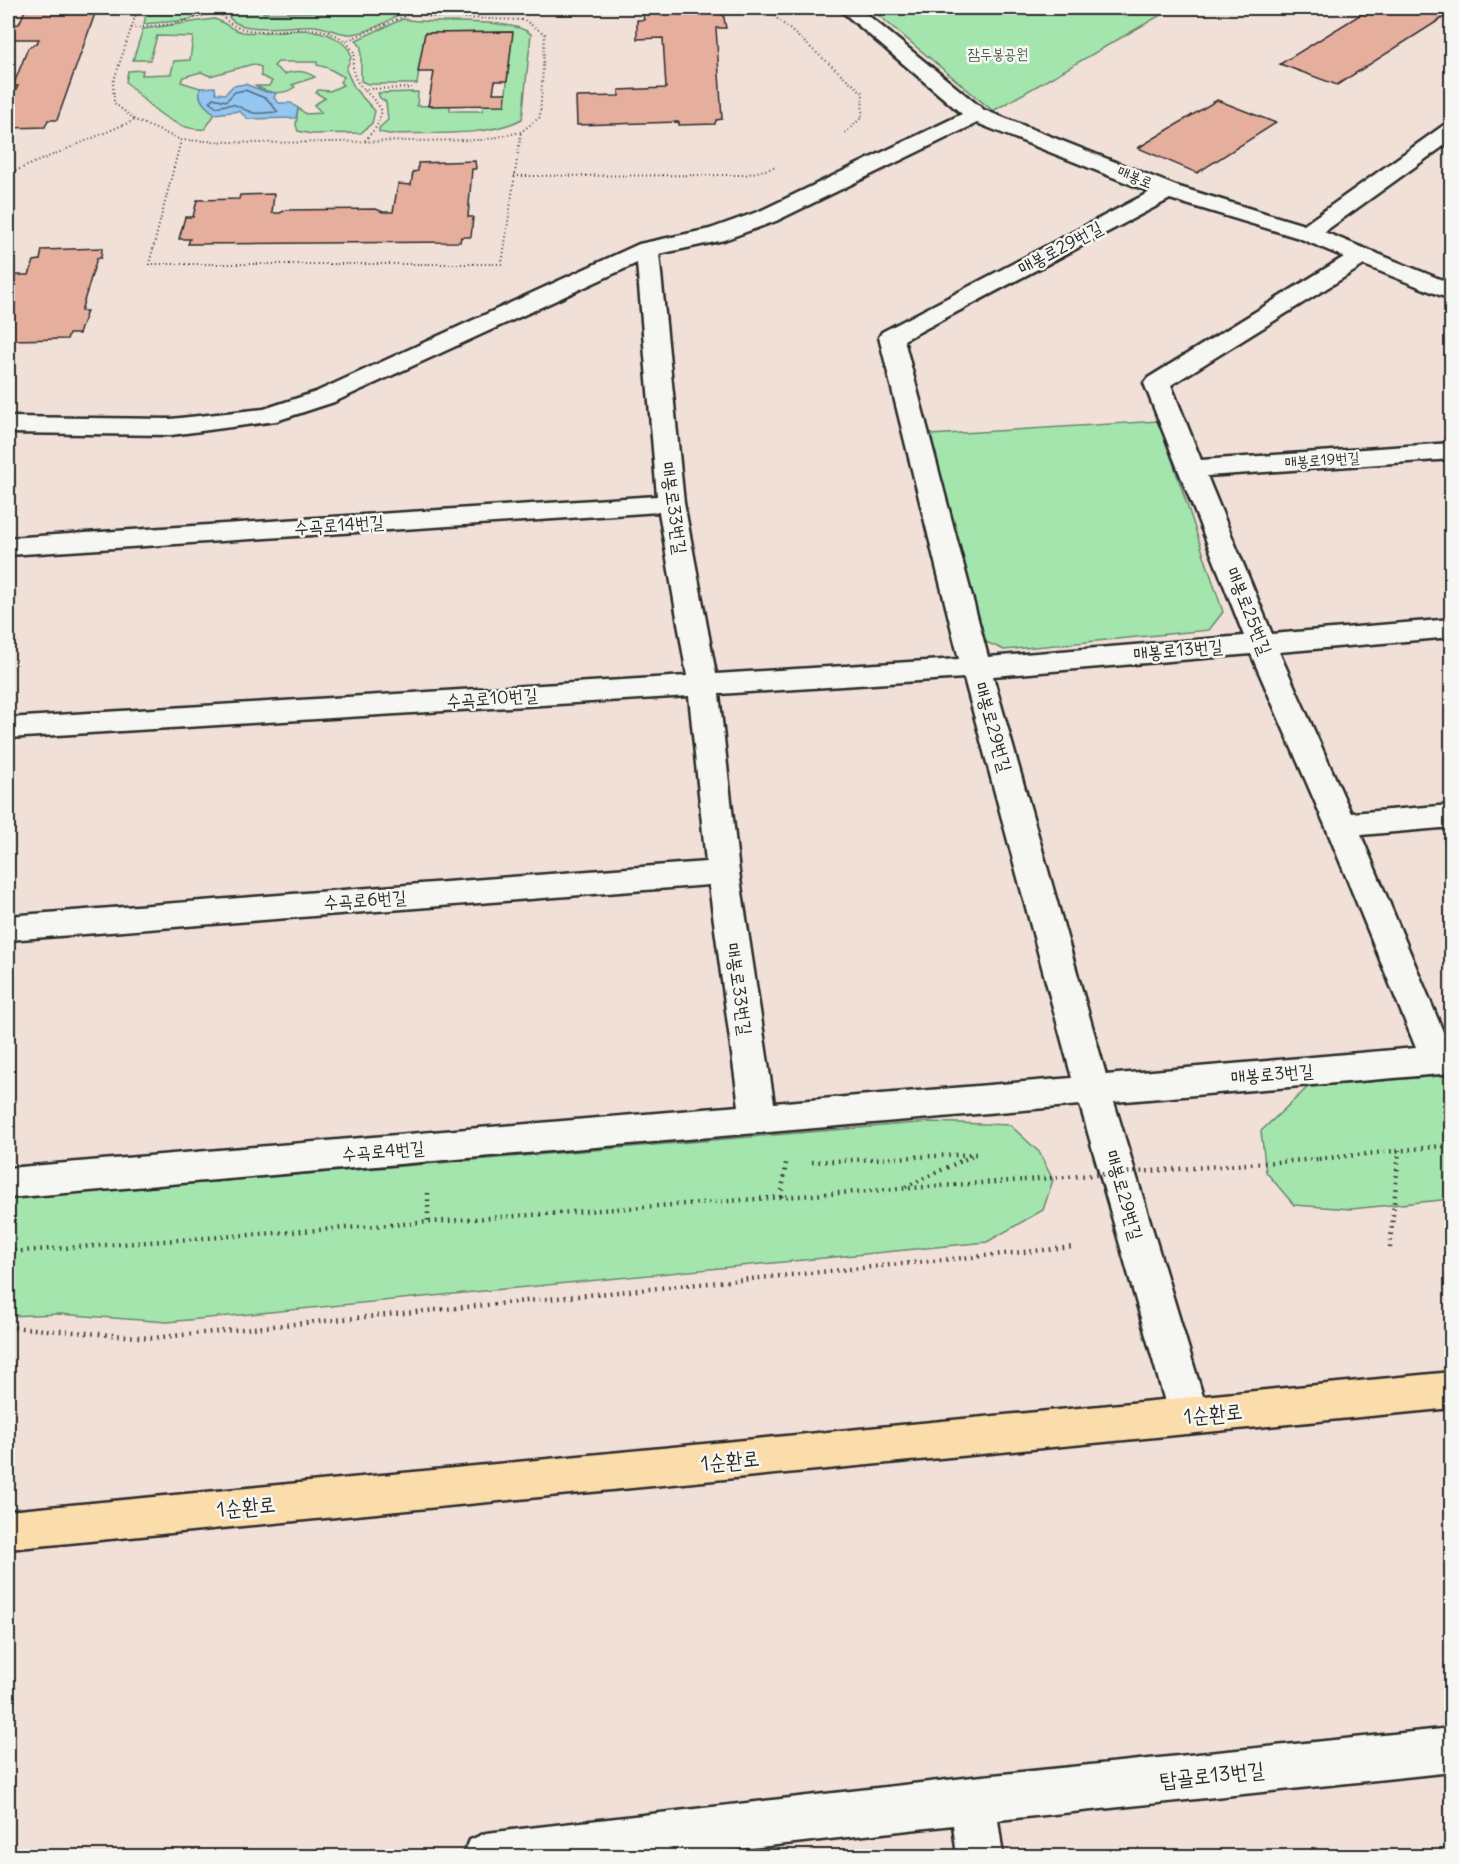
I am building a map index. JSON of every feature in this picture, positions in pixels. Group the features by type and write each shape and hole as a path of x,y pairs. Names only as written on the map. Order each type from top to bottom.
{"main road":[{"name":"1순환로","path":"8,1530 1452,1390"}],"street":[{"name":"매봉로","path":"849,8 976,115 1168,191 1307,233 1452,293"},
{"path":"8,425 171,427 267,416 325,397 647,249 716,235 768,216 976,115"},
{"path":"1307,233 1452,130"},
{"name":"매봉로29번길","path":"1168,191 891,337 976,668 1093,1090 1189,1416"},
{"name":"매봉로33번길","path":"647,249 671,503 703,685 723,872 758,1118"},
{"name":"매봉로25번길","path":"1362,256 1157,383 1262,643 1445,1059"},
{"name":"매봉로19번길","path":"1192,469 1452,451"},
{"name":"수곡로14번길","path":"8,547 671,503"},
{"name":"매봉로13번길","path":"976,668 1452,628"},
{"name":"수곡로10번길","path":"8,728 976,668"},
{"path":"1341,825 1452,816"},
{"name":"수곡로6번길","path":"8,928 723,872"},
{"name":"매봉로3번길","path":"758,1118 1445,1059"},
{"name":"수곡로4번길","path":"8,1183 758,1118"},
{"name":"탑골로13번길","path":"502,1855 973,1800 1452,1750"},
{"path":"973,1800 980,1857"}],"path":[{"path":"138,8 113,83 114,103 135,120 181,140 256,143 483,140 520,132 540,117 545,34 524,20 430,16 411,8"},
{"path":"131,28 172,24 232,8"},
{"path":"765,8 863,93 862,117 840,138"},
{"path":"348,40 418,11"},
{"path":"219,12 229,25 240,28 252,30 311,27 337,34 348,40 355,54 351,63 352,74 363,89 379,104 382,111 377,126 364,142"},
{"path":"363,89 415,88"},
{"path":"8,174 135,120"},
{"path":"181,140 148,264 502,264 520,132"},
{"path":"514,176 745,175 780,166"},
{"path":"8,1252 1319,1159 1452,1145"},
{"path":"1390,1248 1400,1150"},
{"path":"810,1162 976,1154 900,1189"},
{"path":"781,1197 786,1163 798,1162"},
{"path":"8,1327 152,1338 1074,1247"}],"green space":[{"path":"174,8 222,8 188,20 144,24 146,14 171,14"},
{"path":"237,8 265,8 263,13 355,12 357,8 394,8 399,14 370,29 347,34 315,26 256,28 245,26 229,17"},
{"name":"잠두봉공원","path":"870,8 1173,8 993,111"},
{"path":"214,19 242,32 306,30 330,35 341,42 350,52 351,57 346,70 355,89 375,111 372,123 361,133 311,134 298,131 296,125 298,108 306,114 322,113 314,105 325,98 316,93 318,90 330,91 343,85 340,82 344,77 317,65 317,62 278,62 274,66 284,74 300,71 315,77 292,85 295,87 280,93 266,91 256,86 269,86 272,81 261,76 261,67 253,64 210,76 201,72 183,77 181,82 200,88 201,100 215,114 205,129 182,126 161,114 126,82 128,71 143,70 142,75 171,74 174,61 190,60 193,37 157,36 150,60 133,60 143,29"},
{"path":"403,19 490,23 521,28 531,34 522,119 508,125 475,132 389,134 379,132 379,128 388,120 386,102 380,98 378,93 418,92 417,106 450,105 450,111 482,111 483,105 506,93 512,32 425,33 417,84 368,84 361,81 361,47 356,40"},
{"path":"1159,421 1223,612 1209,630 1004,650 979,639 929,435"},
{"path":"1451,1075 1451,1199 1351,1209 1294,1205 1266,1172 1261,1131 1308,1087"},
{"path":"930,1122 1010,1125 1039,1152 1053,1180 1043,1210 987,1242 167,1322 59,1314 8,1316 8,1199"}],"water":[{"path":"245,84 266,92 276,93 274,98 279,103 291,103 298,108 296,118 248,119 239,111 215,114 201,100 200,88 215,87 216,93 225,94 233,86"}],"building":[{"path":"26,8 97,8 57,120 48,120 45,127 11,128 13,123 8,123 8,91 16,90 18,86 13,86 28,48 37,43 39,39 8,39 10,25 19,24"},
{"path":"646,8 722,8 726,28 716,28 722,119 716,120 715,124 679,125 679,122 577,125 576,97 619,96 619,90 666,88 663,38 637,39 637,20 644,20 642,10"},
{"path":"1371,8 1452,8 1452,12 1337,85 1280,64"},
{"path":"513,32 507,81 495,81 493,93 506,93 505,105 428,106 434,72 418,72 425,33"},
{"path":"1217,100 1276,123 1197,173 1138,148"},
{"path":"475,161 476,169 472,169 468,217 473,217 471,237 461,237 460,242 188,244 190,239 179,239 185,217 193,217 197,200 239,199 240,195 274,194 272,213 286,210 376,209 393,212 398,184 411,185 413,172 418,171 418,163"},
{"path":"102,248 101,258 97,258 81,311 87,311 79,334 69,334 67,339 8,340 8,295 15,275 29,275 34,261 40,260 42,250"}]}
